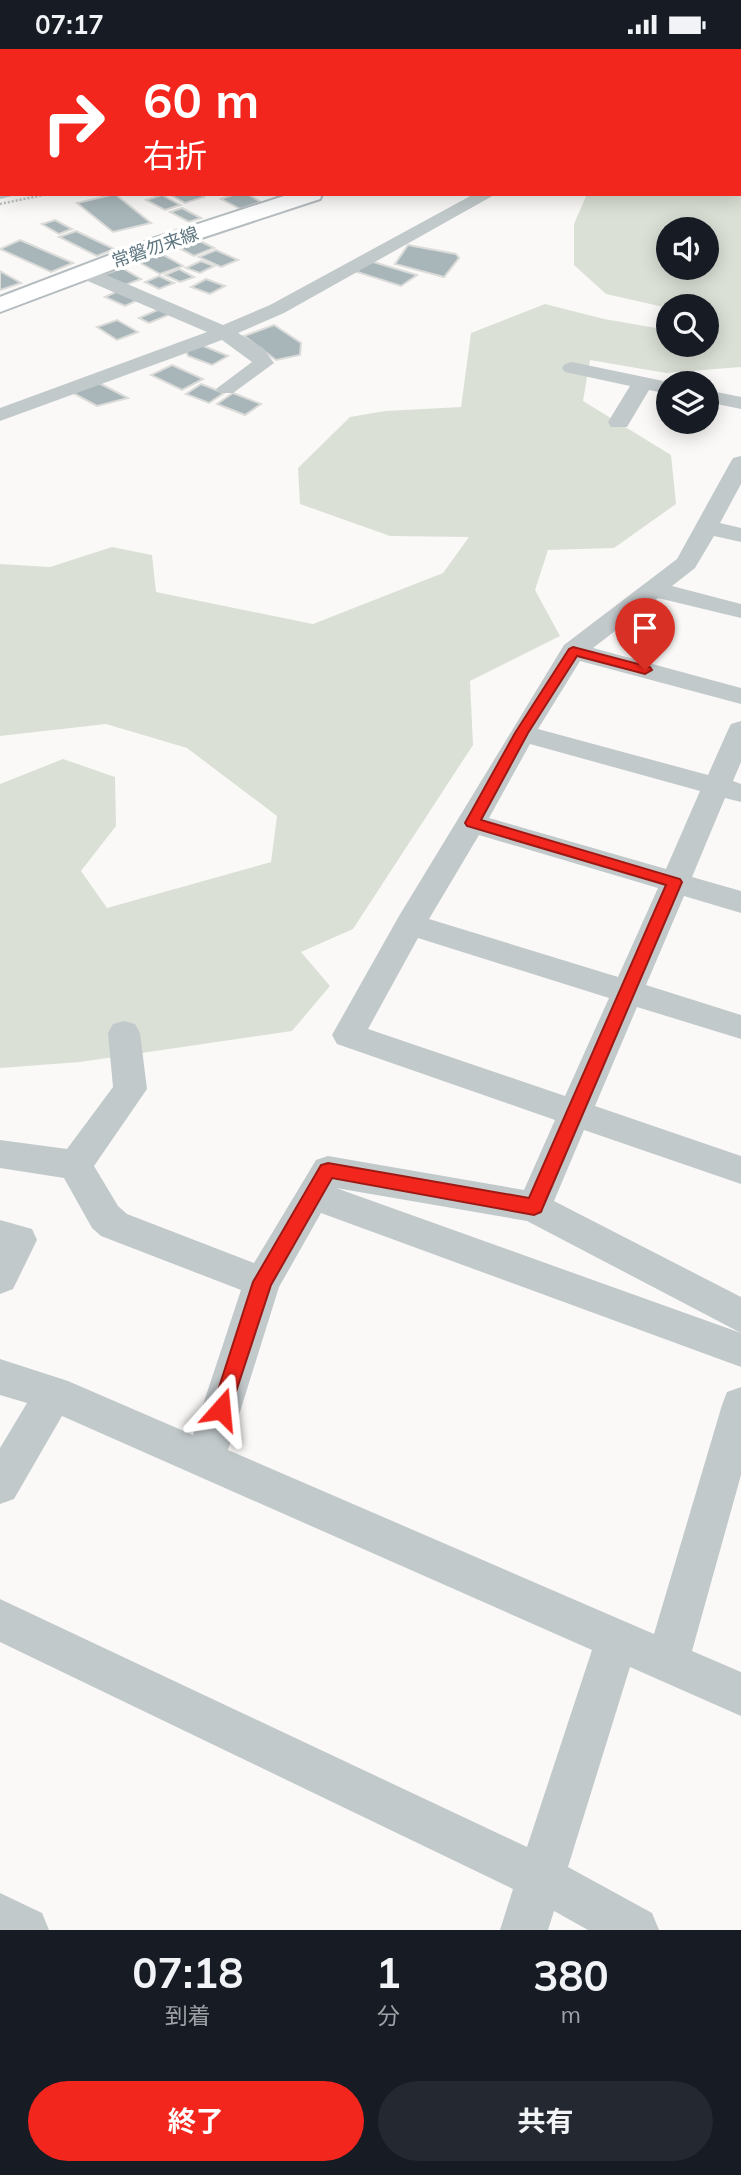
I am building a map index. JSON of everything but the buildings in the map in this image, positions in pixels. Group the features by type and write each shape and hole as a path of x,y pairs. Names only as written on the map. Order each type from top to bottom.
{"main road":[{"name":"常磐勿来線","path":"0,305 83,272 306,196"}],"street":[{"path":"0,415 225,332 313,290 483,196"},
{"path":"83,272 225,332 258,353 264,363 226,389"},
{"path":"572,368 656,386"},
{"path":"619,422 643,383"},
{"path":"719,398 741,403"},
{"path":"741,463 687,563 573,651 410,924 348,1035 741,1170"},
{"path":"707,527 741,535"},
{"path":"653,589 741,611"},
{"path":"573,651 741,696"},
{"path":"534,1207 675,882 729,790 741,730"},
{"path":"522,733 729,790"},
{"path":"472,823 741,902"},
{"path":"410,924 741,1027"},
{"path":"75,1165 130,1089 124,1033"},
{"path":"0,1154 75,1165"},
{"path":"75,1165 105,1217 114,1225 262,1282"},
{"path":"205,1460 262,1282 328,1170 534,1207 741,1316"},
{"path":"314,1195 741,1350"},
{"path":"0,1235 19,1240 0,1278"},
{"path":"0,1377 54,1394 741,1694"},
{"path":"0,1485 54,1394"},
{"path":"668,1660 741,1405"},
{"path":"0,1620 541,1878 635,1930"},
{"path":"524,1930 617,1639"},
{"path":"0,1917 25,1930"}],"path":[{"path":"0,204 38,196"}],"shaded area":[{"path":"586,196 741,196 741,367 656,371 590,360 583,401 671,455 676,504 614,548 548,550 535,590 560,636 470,681 473,745 353,929 301,952 330,986 292,1031 80,1062 0,1068 0,784 63,759 115,777 116,826 81,871 107,908 271,862 277,816 187,748 106,724 0,736 0,564 50,567 112,547 152,555 156,592 313,624 443,573 469,537 390,536 300,504 298,468 350,417 385,411 461,407 471,333 545,304 604,319 656,328 656,357 719,357 719,294 656,294 656,305 606,294 574,265 574,224"}],"route":[{"path":"221,1409 262,1282 328,1170 534,1207 675,882 472,823 522,733 573,651 645,670"}]}
